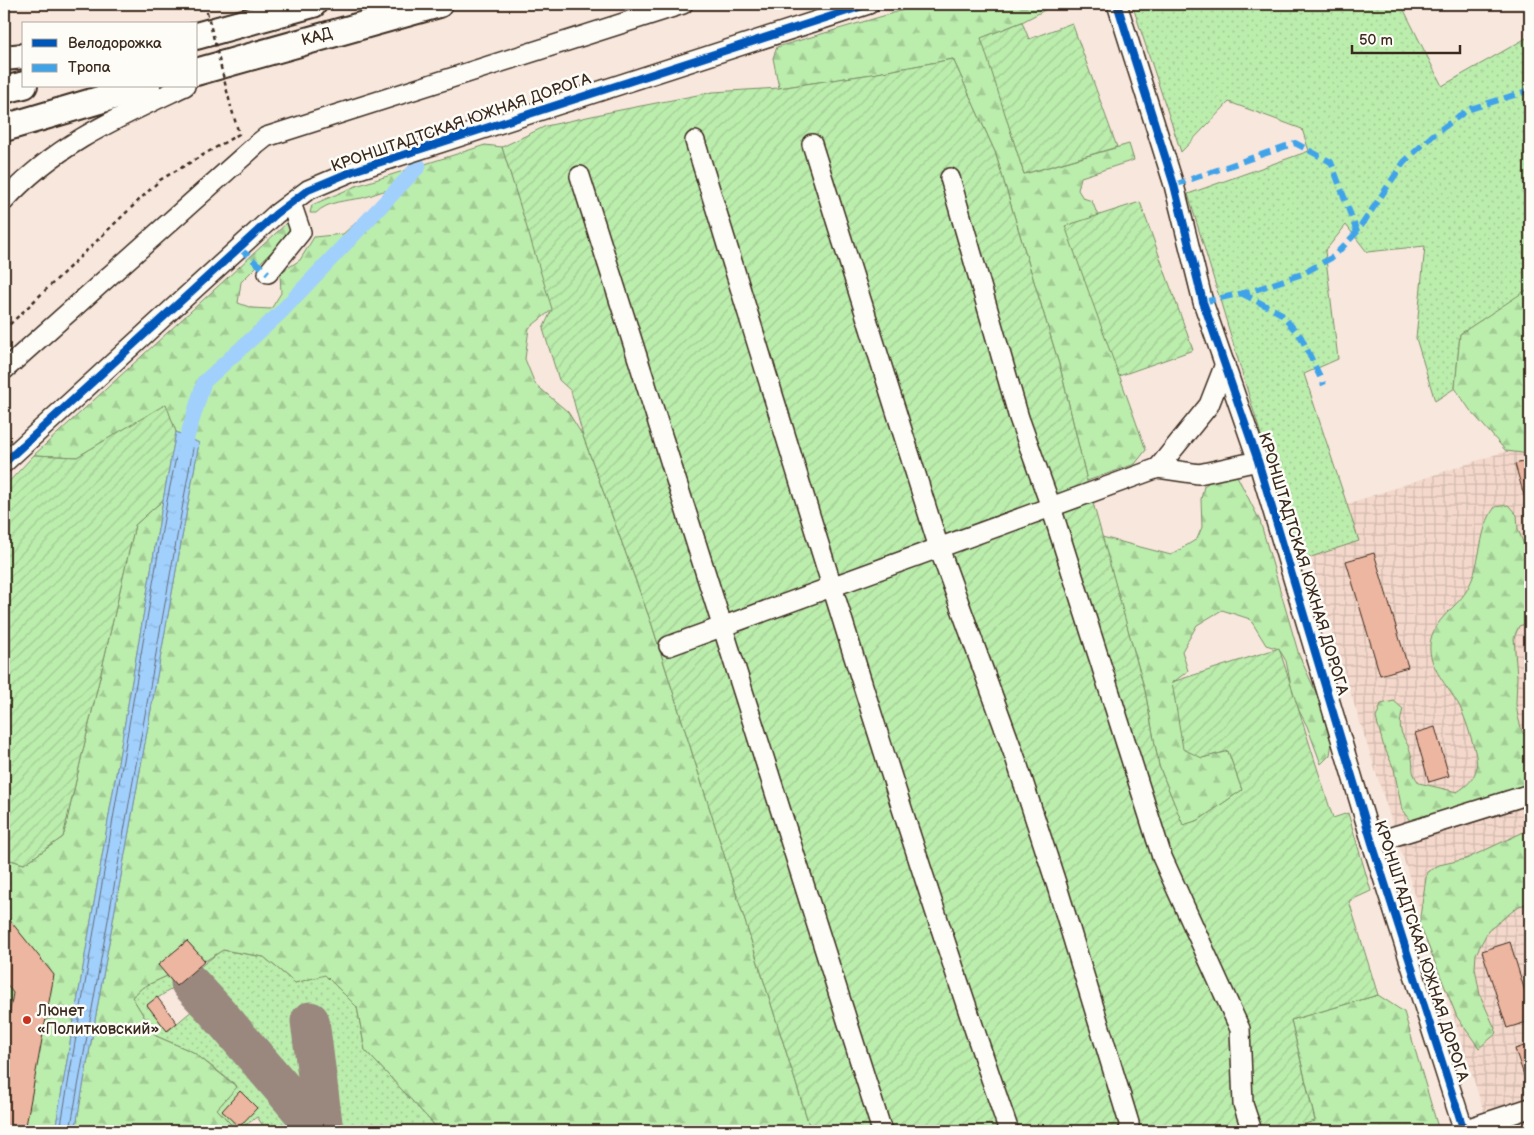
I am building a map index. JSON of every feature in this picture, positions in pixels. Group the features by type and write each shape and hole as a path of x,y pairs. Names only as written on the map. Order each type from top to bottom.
{"highway":[{"name":"КАД","path":"198,35 313,4"},
{"name":"КАД","path":"198,71 439,4"},
{"path":"4,90 22,86"},
{"path":"4,128 140,88"}],"main road":[{"path":"4,58 22,56"}],"street":[{"path":"4,370 248,151 266,137 683,4"},
{"name":"КРОНШТАДТСКАЯ ЮЖНАЯ ДОРОГА","path":"4,463 276,214 308,190 353,171 870,4"},
{"name":"КРОНШТАДТСКАЯ ЮЖНАЯ ДОРОГА","path":"1117,4 1174,185 1203,302 1258,461 1372,843 1464,1130"},
{"path":"198,80 254,55"},
{"path":"4,201 37,168 63,149 108,122 182,88"},
{"path":"695,142 831,587 933,904 1009,1131"},
{"path":"812,144 939,548 1016,760 1053,874 1129,1123 1129,1131"},
{"path":"580,176 882,1131"},
{"path":"950,178 1020,418 1162,857 1240,1029 1243,1104 1252,1131"},
{"path":"268,273 301,232 291,203"},
{"path":"1158,468 1209,405 1225,364"},
{"path":"669,646 1158,468 1199,474 1258,461"},
{"path":"1372,843 1530,794"},
{"path":"1464,1130 1530,1108"}],"path":[{"path":"4,330 160,180 240,134 231,107 205,4"}],"shaded area":[{"path":"1530,443 1530,1131 1490,1131 1296,521"}],"green space":[{"path":"924,4 1056,4 1022,22 982,38 1024,174 1129,144 1134,160 1081,177 1078,190 1083,198 1092,201 1098,216 1066,226 1146,450 1135,464 1087,481 1061,371 995,152 953,59 779,88 773,58 777,47"},
{"path":"1132,4 1401,4 1442,86 1530,36 1530,289 1460,334 1455,388 1435,401 1416,338 1425,246 1367,252 1346,225 1325,251 1338,359 1304,374 1359,541 1299,561 1188,194 1309,151 1302,129 1229,102 1181,152"},
{"path":"1022,22 1029,39 1072,23 1117,147 1024,174 981,38"},
{"path":"953,59 995,152 1061,371 1087,481 1145,691 1159,766 1183,825 1199,820 1242,790 1228,751 1202,758 1183,749 1172,682 1279,648 1333,818 1348,813 1371,891 1349,901 1378,995 1291,1020 1315,1121 1282,1131 811,1131 652,625 583,436 571,391 559,380 543,329 552,309 502,147 546,126 610,112 713,92 779,88"},
{"path":"485,145 502,147 553,309 529,328 525,359 535,384 568,412 583,436 652,625 811,1131 440,1131 365,1050 357,1007 325,975 295,983 264,957 223,950 205,961 187,941 159,965 167,976 143,987 132,997 156,1036 193,1052 237,1087 217,1109 237,1131 75,1131 199,443 176,432 166,405 77,457 34,455 287,223 291,232 241,282 238,303 252,308 271,309 281,293 280,273 300,260 314,237 343,234 389,190 332,204 316,213 310,213 312,205 356,186"},
{"path":"1140,202 1193,350 1119,376 1065,226"},
{"path":"1530,289 1530,454 1506,451 1470,410 1455,388 1460,334"},
{"path":"166,404 176,432 163,500 135,525 63,837 24,864 4,858 4,487 34,455 77,457"},
{"path":"1222,472 1235,472 1260,521 1299,655 1327,717 1332,742 1330,755 1321,764 1307,726 1294,701 1286,661 1279,649 1266,645 1250,619 1222,610 1197,625 1182,651 1188,671 1172,683 1202,758 1228,751 1242,790 1199,820 1183,826 1159,766 1145,691 1102,537 1171,555 1197,539 1202,527 1201,499 1204,486"},
{"path":"163,500 55,1131 4,1131 4,1080 19,1081 24,1027 4,1017 4,858 24,864 63,837 135,525"},
{"path":"1508,505 1517,515 1518,529 1530,561 1530,622 1519,626 1514,638 1517,677 1516,704 1522,731 1530,743 1530,786 1414,826 1402,810 1394,769 1383,744 1376,718 1381,704 1394,701 1403,709 1401,731 1410,750 1413,773 1419,783 1457,792 1473,777 1477,766 1468,729 1459,705 1435,668 1430,653 1430,645 1436,627 1465,594 1469,586 1486,526 1495,507"},
{"path":"1530,829 1530,903 1519,906 1488,931 1476,954 1475,968 1480,995 1497,1033 1479,1048 1457,1017 1419,923 1427,872 1439,865 1466,859"},
{"path":"222,950 264,957 295,983 325,974 357,1007 365,1050 440,1131 328,1131 192,973"},
{"path":"167,976 176,986 147,1005 168,1031 194,1009 214,1014 312,1131 267,1131 257,1117 237,1131 217,1109 237,1086 193,1052 156,1036 132,997 143,987"},
{"path":"1378,995 1404,1012 1439,1131 1282,1131 1315,1120 1291,1020"}],"water":[{"path":"176,432 199,443 75,1131 55,1131 163,500"}],"building":[{"path":"1530,460 1530,506 1527,506 1515,464"},
{"path":"1374,553 1408,667 1380,675 1346,561"},
{"path":"1435,727 1449,776 1429,782 1415,733"},
{"name":"Люнет «Политковский»","path":"4,913 54,975 25,1131 4,1131 4,1046 13,993 4,981"},
{"path":"187,941 205,961 176,986 158,965"},
{"path":"1510,942 1530,1008 1530,1021 1507,1028 1482,951"},
{"path":"157,997 177,1023 167,1031 147,1005"},
{"path":"1530,1044 1530,1087 1528,1087 1515,1049"},
{"path":"240,1091 257,1108 239,1127 222,1111"}],"waterway":[{"path":"183,457 187,437 204,382 279,314 419,166"}],"taxiway":[{"path":"190,983 319,1131"},
{"path":"310,1021 324,1131"}],"marked path":[{"path":"1203,302 1252,291 1302,274 1333,257 1357,232 1404,162 1432,136 1467,110 1530,90"},
{"path":"1174,185 1295,143 1331,162 1357,232"},
{"path":"239,248 268,273"},
{"path":"1241,293 1280,313 1301,337 1324,385"}],"cycle path":[{"path":"4,463 276,214 308,190 353,171 869,4"},
{"path":"1117,4 1174,185 1203,302 1258,461 1372,843 1464,1131"}],"place":[{"name":"Люнет «Политковский»","path":"27,1020"}]}
